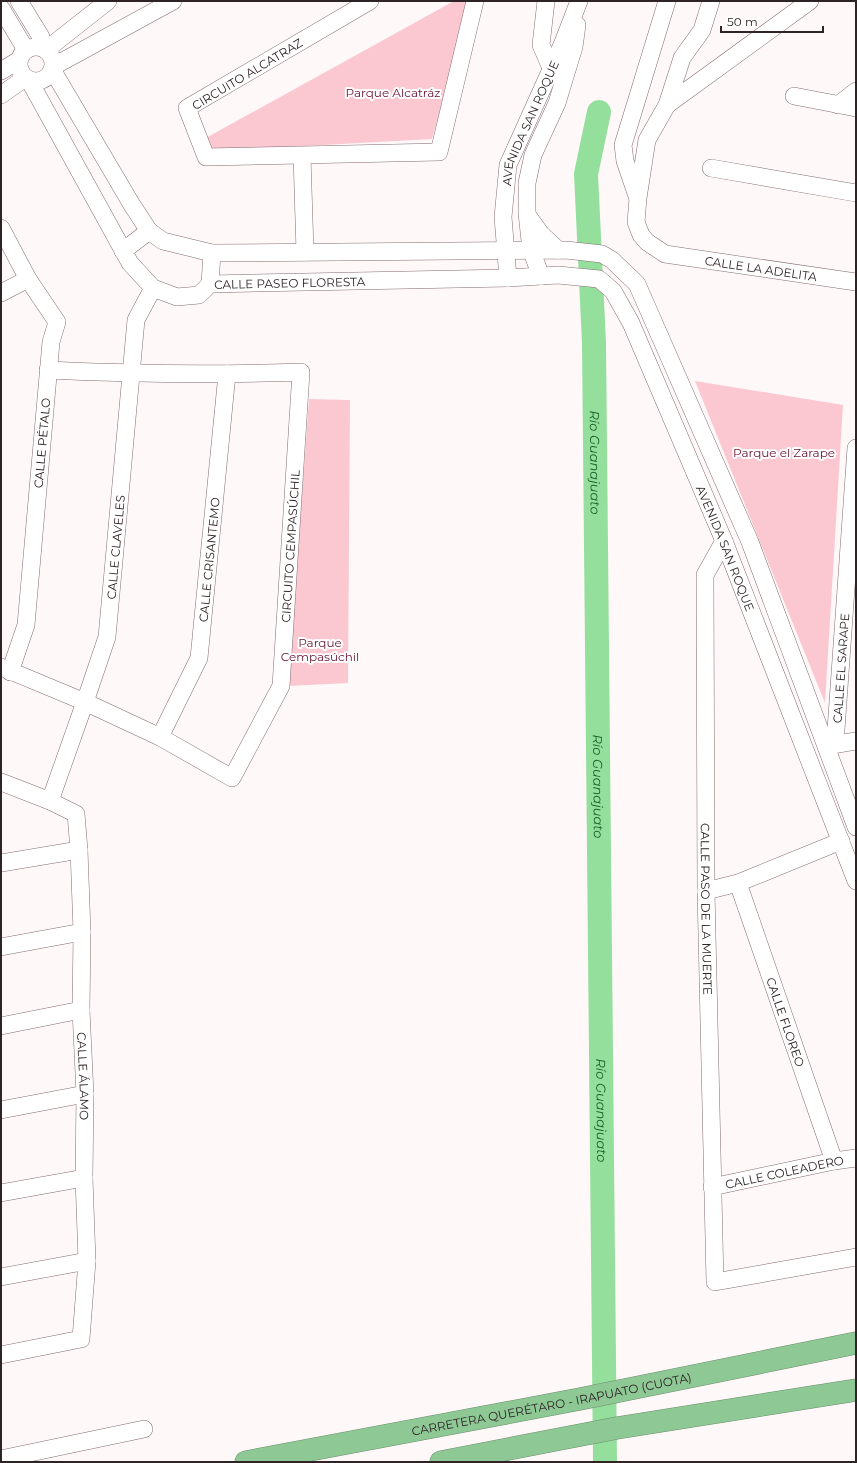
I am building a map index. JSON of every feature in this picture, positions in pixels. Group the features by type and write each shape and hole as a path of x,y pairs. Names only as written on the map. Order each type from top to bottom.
{"highway":[{"name":"CARRETERA QUERÉTARO - IRAPUATO (CUOTA)","path":"246,1462 856,1343"},
{"path":"441,1462 617,1428 856,1390"}],"street":[{"path":"19,1 41,37 49,59 132,206 149,231 163,241 212,253 506,251"},
{"path":"1,8 22,55 20,72 27,79 40,81 50,75 49,59 56,42 108,1"},
{"path":"49,59 173,1"},
{"name":"CIRCUITO ALCATRAZ","path":"370,1 187,108 206,157 439,152 475,1"},
{"path":"546,1 541,45 561,90"},
{"name":"AVENIDA SAN ROQUE","path":"579,1 562,45 508,165 503,217 508,278 558,275 599,279 613,291 631,323 724,540 856,881"},
{"name":"AVENIDA SAN ROQUE","path":"540,276 531,250 527,213 527,183 533,155 557,103 574,47 579,1"},
{"path":"638,198 625,160 623,145 667,1"},
{"path":"638,198 648,140 667,104 682,58 702,30 711,1"},
{"path":"667,104 810,1"},
{"path":"1,71 31,48 49,59"},
{"path":"1,95 27,79"},
{"name":"CALLE PASEO FLORESTA","path":"27,79 130,263 153,288 177,297 199,295 210,284 508,278"},
{"path":"838,105 856,91"},
{"path":"794,96 856,108"},
{"path":"302,156 305,252"},
{"path":"711,168 856,193"},
{"name":"CALLE LA ADELITA","path":"638,198 636,222 641,235 665,254 856,282"},
{"path":"527,213 541,234 562,250"},
{"name":"CALLE PÉTALO","path":"1,228 28,279 57,322 51,342 48,370 26,625 6,669"},
{"path":"123,251 149,231"},
{"name":"AVENIDA SAN ROQUE","path":"506,251 562,250 602,254 612,260 637,284 750,542 831,745 856,827"},
{"path":"210,284 212,253"},
{"path":"1,293 28,279"},
{"name":"CALLE CLAVELES","path":"50,801 107,637 136,320 153,288"},
{"name":"CIRCUITO CEMPASÚCHIL","path":"6,669 85,702 160,738 232,778 280,686 301,372 132,374 48,370"},
{"name":"CALLE CRISANTEMO","path":"160,738 198,658 227,374"},
{"name":"CALLE EL SARAPE","path":"831,745 856,448"},
{"name":"CALLE PASO DE LA MUERTE","path":"724,540 705,575 706,891 715,1282 856,1257"},
{"path":"831,745 856,741"},
{"path":"1,782 50,801"},
{"name":"CALLE ÁLAMO","path":"1,1355 81,1339 88,1261 84,1178 85,1094 79,850 76,814 50,801"},
{"path":"706,891 738,882 841,841"},
{"path":"1,863 79,850"},
{"name":"CALLE FLOREO","path":"738,882 834,1161"},
{"path":"1,947 82,932"},
{"path":"1,1026 82,1010"},
{"path":"1,1110 85,1094"},
{"name":"CALLE COLEADERO","path":"712,1187 834,1161 856,1158"},
{"path":"1,1193 84,1178"},
{"path":"1,1277 88,1261"},
{"path":"1,1459 144,1429"}],"green space":[{"name":"Parque Alcatráz","path":"454,1 471,1 432,139 211,151 204,139"},
{"name":"Parque el Zarape","path":"695,381 843,405 825,703"},
{"name":"Parque Cempasúchil","path":"309,399 350,400 348,683 288,686"}],"waterway":[{"name":"Río Guanajuato","path":"599,112 586,174 594,343 605,1462"}]}
